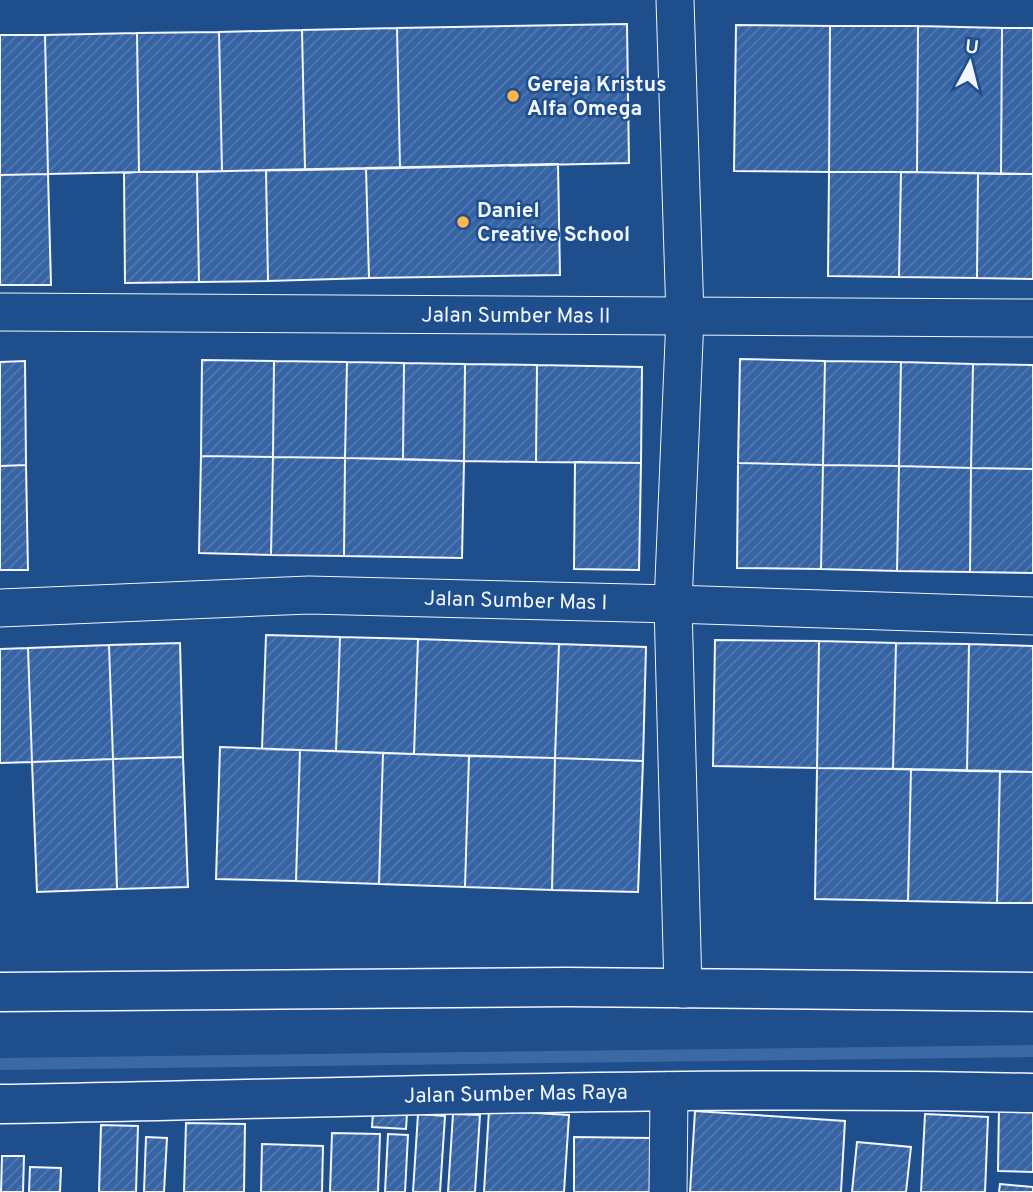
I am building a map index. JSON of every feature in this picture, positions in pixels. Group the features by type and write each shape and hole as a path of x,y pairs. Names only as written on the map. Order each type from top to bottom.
{"street":[{"path":"675,0 685,317 673,604 683,989"},
{"name":"Jalan Sumber Mas II","path":"0,312 1033,318"},
{"name":"Jalan Sumber Mas I","path":"0,608 309,595 1033,616"},
{"path":"0,992 567,987 1033,992"},
{"name":"Jalan Sumber Mas Raya","path":"0,1104 670,1091 914,1090 1033,1093"},
{"path":"668,1192 670,1091"}],"building":[{"name":"Gereja Kristus Alfa Omega","path":"627,24 629,163 400,168 397,28"},
{"path":"736,25 830,26 829,172 734,171"},
{"path":"830,26 918,26 917,172 829,172"},
{"path":"918,26 1002,28 1001,174 917,172"},
{"path":"397,28 400,168 305,170 302,30"},
{"path":"1002,28 1033,28 1033,174 1001,174"},
{"path":"302,30 305,170 222,171 219,32"},
{"path":"219,32 222,171 139,172 137,33"},
{"path":"137,33 139,172 48,174 45,35"},
{"path":"0,35 45,35 48,174 0,175"},
{"name":"Daniel Creative School","path":"558,164 560,275 369,278 366,168"},
{"path":"366,168 369,278 268,281 266,170"},
{"path":"266,170 268,281 199,282 197,172"},
{"path":"197,172 199,282 125,283 124,173"},
{"path":"829,172 901,172 899,277 828,276"},
{"path":"901,172 978,173 977,278 899,277"},
{"path":"978,173 1033,174 1033,279 977,278"},
{"path":"48,174 51,285 0,285 0,175"},
{"path":"740,359 825,361 823,465 738,463"},
{"path":"202,360 274,361 273,457 201,456"},
{"path":"25,361 26,465 0,466 0,362"},
{"path":"274,361 347,362 345,458 273,457"},
{"path":"825,361 901,362 899,466 823,465"},
{"path":"347,362 404,363 403,459 345,458"},
{"path":"901,362 973,364 971,468 899,466"},
{"path":"404,363 465,364 464,461 403,459"},
{"path":"465,364 537,365 536,462 464,461"},
{"path":"973,364 1033,365 1033,469 971,468"},
{"path":"537,365 642,367 641,463 536,462"},
{"path":"201,456 273,457 271,555 199,553"},
{"path":"273,457 345,458 344,556 271,555"},
{"path":"345,458 464,461 462,558 344,556"},
{"path":"575,462 641,463 639,570 574,569"},
{"path":"738,463 823,465 821,569 737,568"},
{"path":"26,465 28,570 0,570 0,466"},
{"path":"823,465 899,466 897,571 821,569"},
{"path":"899,466 971,468 970,572 897,571"},
{"path":"971,468 1033,469 1033,573 970,572"},
{"path":"266,635 340,637 336,751 262,749"},
{"path":"340,637 418,639 414,754 336,751"},
{"path":"418,639 559,644 555,758 414,754"},
{"path":"715,640 819,641 817,768 713,766"},
{"path":"819,641 896,643 893,769 817,768"},
{"path":"180,643 183,757 113,759 109,645"},
{"path":"896,643 969,644 967,771 893,769"},
{"path":"559,644 646,647 643,761 555,758"},
{"path":"969,644 1033,646 1033,772 967,771"},
{"path":"109,645 113,759 32,762 28,648"},
{"path":"28,648 32,762 0,763 0,649"},
{"path":"220,747 300,750 296,881 216,879"},
{"path":"300,750 383,753 379,884 296,881"},
{"path":"383,753 469,756 465,887 379,884"},
{"path":"469,756 555,758 552,890 465,887"},
{"path":"183,757 188,887 117,889 113,759"},
{"path":"555,758 643,761 638,892 552,890"},
{"path":"113,759 117,889 37,892 32,762"},
{"path":"817,768 911,769 908,901 815,899"},
{"path":"911,769 1000,771 997,903 908,901"},
{"path":"1000,771 1033,772 1033,903 997,903"},
{"path":"999,1108 1033,1108 1033,1172 998,1171"},
{"path":"489,1110 569,1115 564,1192 484,1192"},
{"path":"695,1111 845,1121 841,1192 690,1192"},
{"path":"373,1112 407,1114 406,1129 372,1127"},
{"path":"418,1114 445,1116 440,1192 413,1192"},
{"path":"453,1114 480,1115 475,1192 448,1192"},
{"path":"925,1114 988,1117 985,1192 921,1192"},
{"path":"186,1123 245,1124 244,1192 184,1192"},
{"path":"101,1125 138,1126 136,1192 99,1192"},
{"path":"332,1133 380,1134 378,1192 330,1192"},
{"path":"388,1134 408,1135 405,1192 385,1192"},
{"path":"146,1137 167,1138 164,1192 144,1192"},
{"path":"574,1137 651,1138 650,1192 574,1192"},
{"path":"857,1142 911,1147 906,1192 852,1192"},
{"path":"262,1144 323,1146 322,1192 261,1192"},
{"path":"2,1156 24,1156 23,1192 1,1192"},
{"path":"30,1167 61,1168 60,1192 29,1192"},
{"path":"1000,1184 1033,1187 1033,1192 999,1192"}],"waterway":[{"path":"0,1064 1033,1051"}],"place":[{"name":"Gereja Kristus Alfa Omega","path":"513,96"},
{"name":"Daniel Creative School","path":"463,222"}]}
